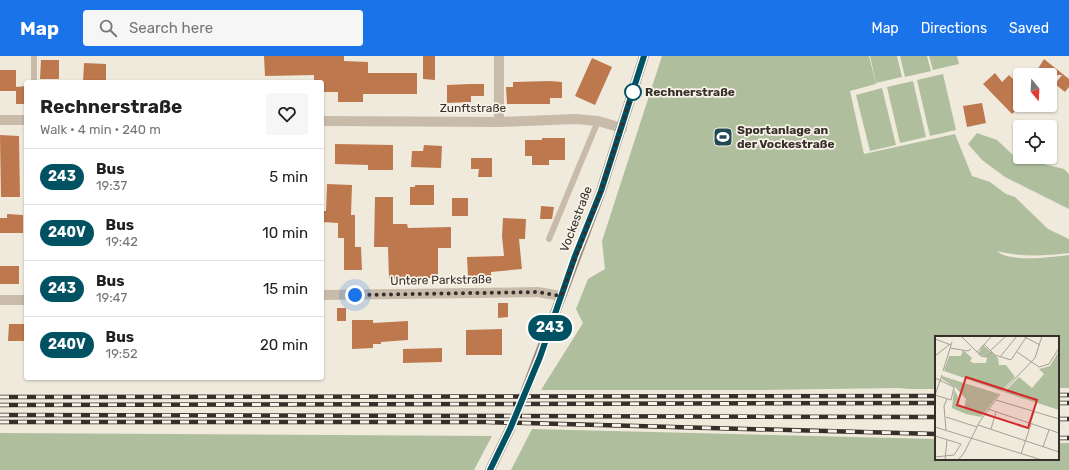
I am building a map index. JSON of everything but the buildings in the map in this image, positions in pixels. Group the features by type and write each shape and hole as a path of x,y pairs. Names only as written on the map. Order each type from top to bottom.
{"main road":[{"name":"Vockestraße","path":"526,390 540,357 561,296 601,191 644,56"},
{"path":"490,470 510,429"}],"street":[{"path":"499,56 499,122"},
{"name":"Zunftstraße","path":"324,121 499,122 576,119 598,121 622,128"},
{"path":"0,120 24,120"},
{"name":"Untere Parkstraße","path":"324,295 538,292 561,296"},
{"path":"0,300 24,300"}],"lane":[{"path":"34,56 34,80"},
{"path":"549,239 598,121"}],"green space":[{"path":"662,56 869,56 876,84 850,91 864,154 955,134 972,176 990,182 1006,194 1015,197 1048,229 1069,239 1069,253 1033,255 997,251 1003,255 1021,258 1042,258 1069,255 1069,388 1059,388 1059,336 935,336 935,389 541,390 583,323 576,309 588,279 605,269 602,241"},
{"path":"870,56 897,56 902,77 876,83"},
{"path":"900,56 927,56 931,71 905,77"},
{"path":"929,56 957,56 959,64 933,70"},
{"path":"943,74 956,130 930,136 917,80"},
{"path":"913,81 926,137 900,143 887,87"},
{"path":"882,88 896,145 870,151 856,95"},
{"path":"977,133 997,140 1013,155 1013,164 1044,164 1064,169 1069,174 1069,209 1005,177 982,160 968,144"},
{"path":"532,429 935,439 935,460 1059,460 1059,443 1069,443 1069,470 511,470"},
{"path":"0,433 492,436 474,470 0,470"}],"tunnel":[{"path":"510,429 526,390"}],"railway":[{"path":"1059,395 1069,395"},
{"path":"0,397 935,396"},
{"path":"0,405 935,403"},
{"path":"1059,403 1069,403"},
{"path":"0,415 935,417"},
{"path":"1059,419 1069,419"},
{"path":"0,422 486,422 935,434"},
{"path":"1059,438 1069,438"}],"bus line":[{"name":"243","path":"490,470 510,429 540,357 575,256 601,191 644,56"}],"place":[{"name":"Rechnerstraße","path":"633,92"},
{"name":"Sportanlage an der Vockestraße","path":"723,137"}],"route":[{"path":"355,295 538,292 552,293 561,296 601,191 633,90 633,92"}]}
